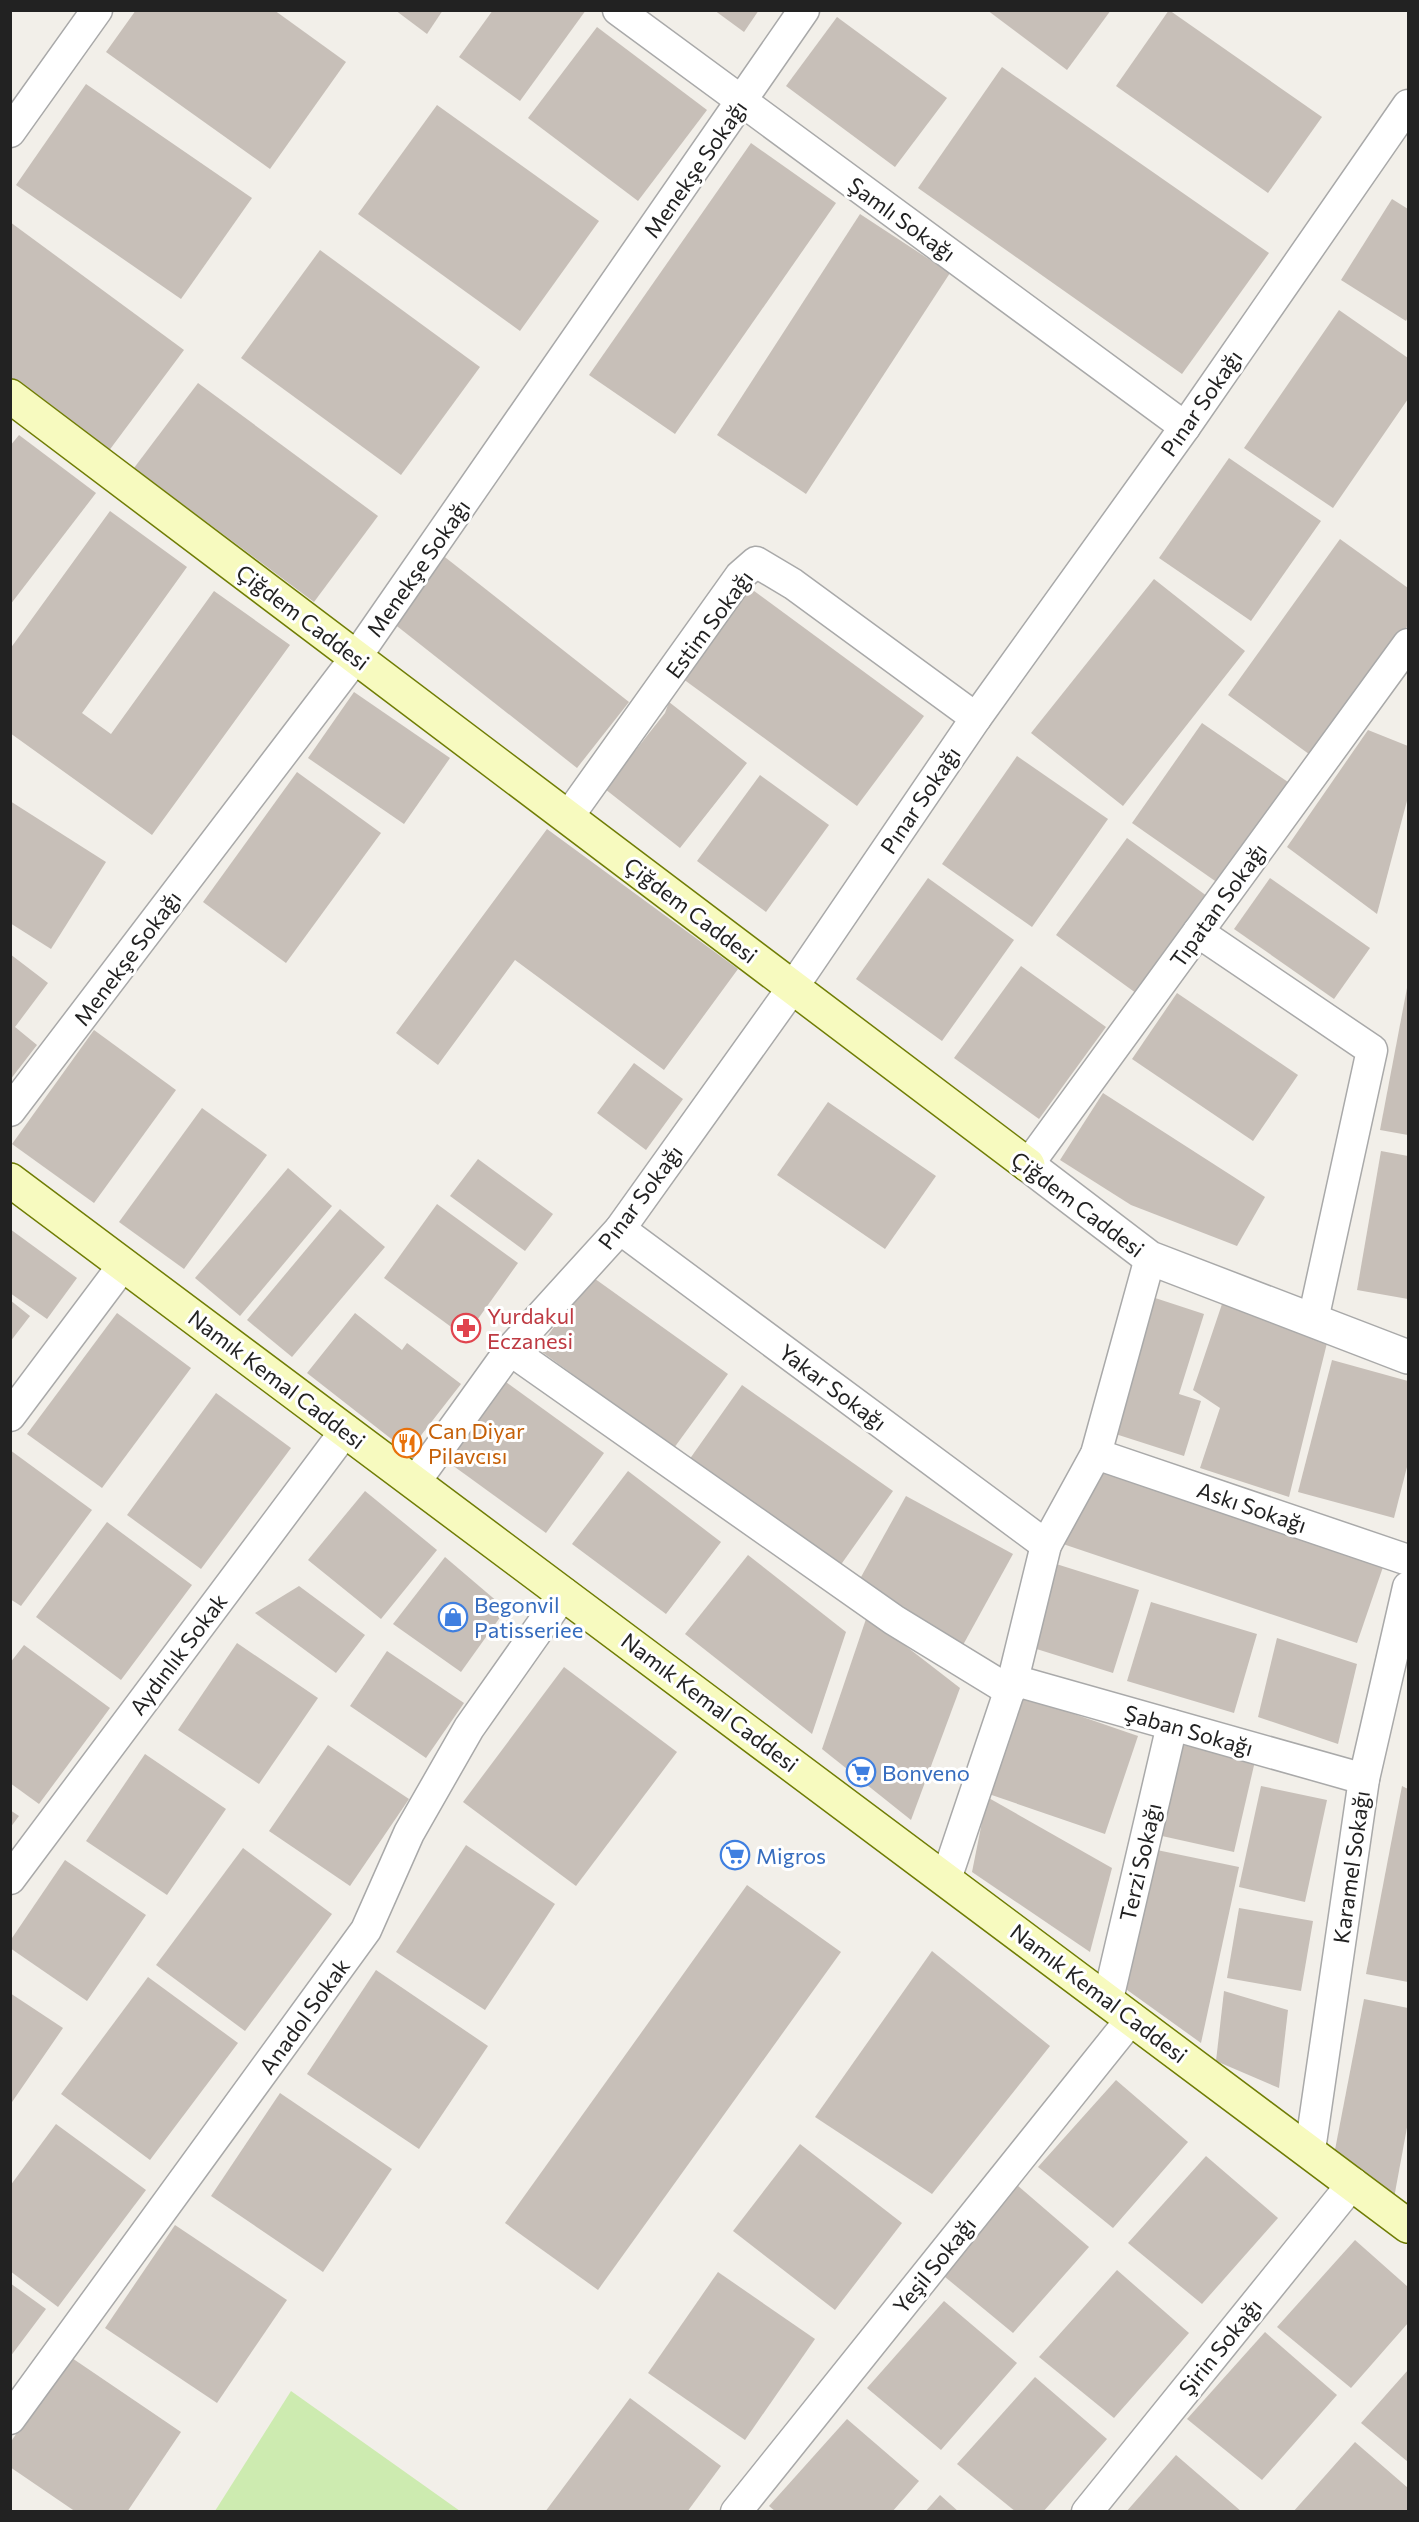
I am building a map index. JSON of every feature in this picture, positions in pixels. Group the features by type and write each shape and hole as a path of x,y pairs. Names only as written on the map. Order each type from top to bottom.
{"main road":[{"name":"Çiğdem Caddesi","path":"10,396 1028,1166"},
{"name":"Namık Kemal Caddesi","path":"10,1180 1353,2182 1408,2226"}],"street":[{"path":"10,132 97,10"},
{"name":"Şamlı Sokağı","path":"618,10 1185,427"},
{"name":"Menekşe Sokağı","path":"10,1111 356,657 804,10"},
{"name":"Pınar Sokağı","path":"415,1482 510,1350 620,1229 793,987 976,718 1185,427 1408,105"},
{"name":"Estim Sokağı","path":"568,817 740,576 756,562 793,585 976,718"},
{"name":"Tıpatan Sokağı","path":"1028,1166 1408,644"},
{"path":"1198,932 1372,1050 1313,1320"},
{"name":"Çiğdem Caddesi","path":"1028,1166 1150,1258 1408,1357"},
{"name":"Yakar Sokağı","path":"620,1229 1046,1545"},
{"path":"946,1879 1011,1686 1046,1545 1096,1454 1150,1258"},
{"path":"10,1416 124,1264"},
{"name":"Şaban Sokağı","path":"510,1350 894,1620 1011,1686 1172,1725 1364,1779"},
{"name":"Aydınlık Sokak","path":"10,1879 346,1430"},
{"name":"Askı Sokağı","path":"1096,1454 1408,1560"},
{"name":"Karamel Sokağı","path":"1310,2150 1364,1779 1408,1587"},
{"name":"Anadol Sokak","path":"10,2419 366,1930 409,1833 469,1728 564,1593"},
{"name":"Terzi Sokağı","path":"1120,2009 1172,1725"},
{"name":"Yeşil Sokağı","path":"736,2511 1120,2009"},
{"name":"Şirin Sokağı","path":"1087,2511 1353,2182"}],"green space":[{"path":"291,2391 460,2511 215,2511"}],"building":[{"path":"136,10 274,10 346,62 270,169 106,52"},
{"path":"395,10 443,10 427,34"},
{"path":"493,10 586,10 520,101 459,57"},
{"path":"714,10 759,10 744,32"},
{"path":"987,10 1111,10 1067,70"},
{"path":"1169,10 1322,117 1268,193 1116,86"},
{"path":"837,17 947,98 895,167 786,86"},
{"path":"597,27 707,110 638,201 528,118"},
{"path":"1002,67 1269,253 1182,374 918,188"},
{"path":"86,84 252,198 181,299 16,185"},
{"path":"437,105 599,221 520,331 358,214"},
{"path":"751,143 836,203 675,434 589,375"},
{"path":"1392,199 1408,209 1408,317 1406,321 1341,280"},
{"path":"860,214 950,273 806,494 717,435"},
{"path":"10,222 184,350 108,452 10,380"},
{"path":"320,250 480,367 401,475 241,358"},
{"path":"1339,310 1408,358 1408,399 1333,508 1244,448"},
{"path":"198,383 378,516 314,602 134,468"},
{"path":"19,435 96,493 10,605 10,446"},
{"path":"1229,458 1321,521 1251,621 1159,558"},
{"path":"110,511 187,567 82,713 111,734 214,591 290,645 152,835 10,733 10,649"},
{"path":"1340,539 1408,588 1408,625 1313,757 1228,695"},
{"path":"441,554 629,702 577,768 388,619"},
{"path":"1154,579 1245,651 1123,806 1031,733"},
{"path":"746,585 924,716 857,806 679,676"},
{"path":"354,692 450,758 404,824 308,758"},
{"path":"669,702 747,763 680,848 605,789 665,713"},
{"path":"1202,723 1288,782 1218,883 1132,823"},
{"path":"1368,730 1408,746 1408,797 1377,914 1287,847"},
{"path":"1017,756 1108,819 1032,927 942,864"},
{"path":"297,772 381,833 286,963 203,902"},
{"path":"760,775 829,825 766,912 697,861"},
{"path":"10,801 106,862 51,949 10,923"},
{"path":"547,829 738,969 664,1070 515,960 438,1065 396,1033"},
{"path":"1127,838 1211,899 1140,996 1056,935"},
{"path":"928,878 1014,940 942,1041 856,979"},
{"path":"1270,878 1370,948 1334,999 1234,929"},
{"path":"10,954 48,983 15,1027 37,1045 10,1080"},
{"path":"1021,966 1106,1027 1039,1119 954,1058"},
{"path":"1408,988 1408,1135 1380,1130"},
{"path":"1177,993 1298,1075 1253,1141 1132,1059"},
{"path":"94,1030 176,1090 94,1203 12,1144"},
{"path":"634,1063 683,1099 646,1150 597,1113"},
{"path":"1103,1093 1265,1197 1237,1246 1131,1205 1060,1160"},
{"path":"828,1102 936,1176 885,1249 777,1175"},
{"path":"202,1108 267,1155 184,1269 119,1222"},
{"path":"1381,1151 1408,1156 1408,1299 1357,1290"},
{"path":"478,1159 553,1214 525,1251 450,1196"},
{"path":"288,1168 332,1206 240,1316 195,1278"},
{"path":"437,1204 518,1263 465,1337 384,1278"},
{"path":"340,1209 385,1247 292,1357 247,1320"},
{"path":"10,1229 77,1278 47,1319 10,1293"},
{"path":"591,1276 728,1374 674,1448 538,1349"},
{"path":"1146,1295 1204,1314 1179,1394 1201,1401 1184,1456 1103,1430"},
{"path":"10,1300 30,1316 10,1342"},
{"path":"1222,1304 1328,1339 1289,1497 1200,1468 1220,1408 1193,1390"},
{"path":"117,1313 191,1368 102,1488 27,1434"},
{"path":"355,1313 402,1350 407,1343 461,1384 408,1452 307,1373"},
{"path":"1332,1360 1408,1381 1408,1463 1394,1518 1298,1492"},
{"path":"506,1382 604,1453 546,1533 448,1462"},
{"path":"742,1385 893,1491 840,1566 689,1460"},
{"path":"216,1393 291,1448 201,1569 127,1515"},
{"path":"10,1450 92,1510 21,1606 10,1599"},
{"path":"1089,1467 1383,1567 1357,1643 1063,1544"},
{"path":"628,1471 721,1542 666,1614 572,1544"},
{"path":"365,1491 437,1550 381,1619 308,1560"},
{"path":"906,1496 1013,1554 963,1645 856,1586"},
{"path":"107,1522 192,1585 121,1680 36,1617"},
{"path":"748,1555 846,1632 812,1734 685,1634"},
{"path":"445,1557 506,1609 461,1672 393,1624"},
{"path":"1053,1563 1139,1590 1113,1673 1027,1646"},
{"path":"299,1586 365,1635 336,1673 255,1613"},
{"path":"1151,1602 1257,1634 1234,1713 1127,1681"},
{"path":"867,1616 960,1688 911,1820 822,1749"},
{"path":"1277,1638 1357,1664 1338,1744 1258,1717"},
{"path":"237,1643 318,1698 259,1784 178,1730"},
{"path":"24,1645 110,1708 39,1804 10,1783 10,1663"},
{"path":"387,1651 464,1703 426,1758 350,1706"},
{"path":"564,1667 677,1752 576,1886 463,1802"},
{"path":"1013,1693 1138,1736 1105,1834 980,1791"},
{"path":"328,1745 409,1799 350,1886 269,1831"},
{"path":"1183,1745 1255,1761 1234,1852 1162,1836"},
{"path":"145,1754 226,1809 167,1895 86,1841"},
{"path":"1261,1786 1327,1800 1305,1902 1239,1887"},
{"path":"1402,1786 1408,1789 1408,1982 1366,1974"},
{"path":"987,1797 1112,1868 1090,1952 972,1872"},
{"path":"10,1810 19,1816 10,1828"},
{"path":"466,1845 555,1904 485,2010 396,1952"},
{"path":"243,1848 332,1914 245,2031 156,1965"},
{"path":"1152,1849 1239,1867 1201,2043 1123,1987"},
{"path":"65,1860 146,1915 87,2001 10,1948 10,1941"},
{"path":"747,1885 841,1952 598,2290 505,2223"},
{"path":"1239,1908 1313,1921 1301,1991 1227,1978"},
{"path":"932,1951 1050,2046 932,2194 815,2117"},
{"path":"376,1970 488,2046 419,2149 307,2074"},
{"path":"148,1977 238,2043 150,2160 61,2094"},
{"path":"1224,1991 1288,2010 1279,2088 1216,2061"},
{"path":"10,1993 63,2028 10,2105"},
{"path":"1364,1999 1408,2008 1408,2122 1394,2198 1334,2155"},
{"path":"1116,2080 1188,2142 1113,2228 1038,2167"},
{"path":"280,2093 392,2169 323,2272 211,2196"},
{"path":"56,2124 146,2190 58,2307 10,2271 10,2186"},
{"path":"800,2144 902,2223 835,2310 733,2231"},
{"path":"1206,2156 1278,2218 1202,2304 1128,2243"},
{"path":"1017,2185 1089,2247 1013,2333 939,2272"},
{"path":"175,2225 287,2300 217,2403 105,2328"},
{"path":"1355,2240 1408,2287 1408,2323 1351,2388 1277,2327"},
{"path":"1117,2270 1189,2333 1114,2418 1039,2357"},
{"path":"718,2272 815,2339 745,2440 648,2373"},
{"path":"10,2283 46,2309 10,2357"},
{"path":"944,2301 1017,2363 941,2450 867,2388"},
{"path":"1265,2332 1337,2395 1262,2480 1187,2419"},
{"path":"69,2356 181,2432 127,2512 76,2512 10,2467 10,2443"},
{"path":"1408,2370 1408,2462 1361,2423"},
{"path":"1035,2377 1107,2439 1043,2512 1016,2512 957,2464"},
{"path":"630,2398 721,2466 687,2512 545,2512"},
{"path":"847,2419 919,2481 892,2512 776,2512 769,2506"},
{"path":"1355,2442 1408,2488 1408,2512 1293,2512"},
{"path":"1176,2455 1242,2512 1126,2512"},
{"path":"940,2495 959,2512 925,2512"}],"place":[{"name":"Yurdakul Eczanesi","path":"466,1328"},
{"name":"Can Diyar Pilavcısı","path":"407,1443"},
{"name":"Begonvil Patisseriee","path":"453,1617"},
{"name":"Bonveno","path":"861,1772"},
{"name":"Migros","path":"735,1855"}]}
